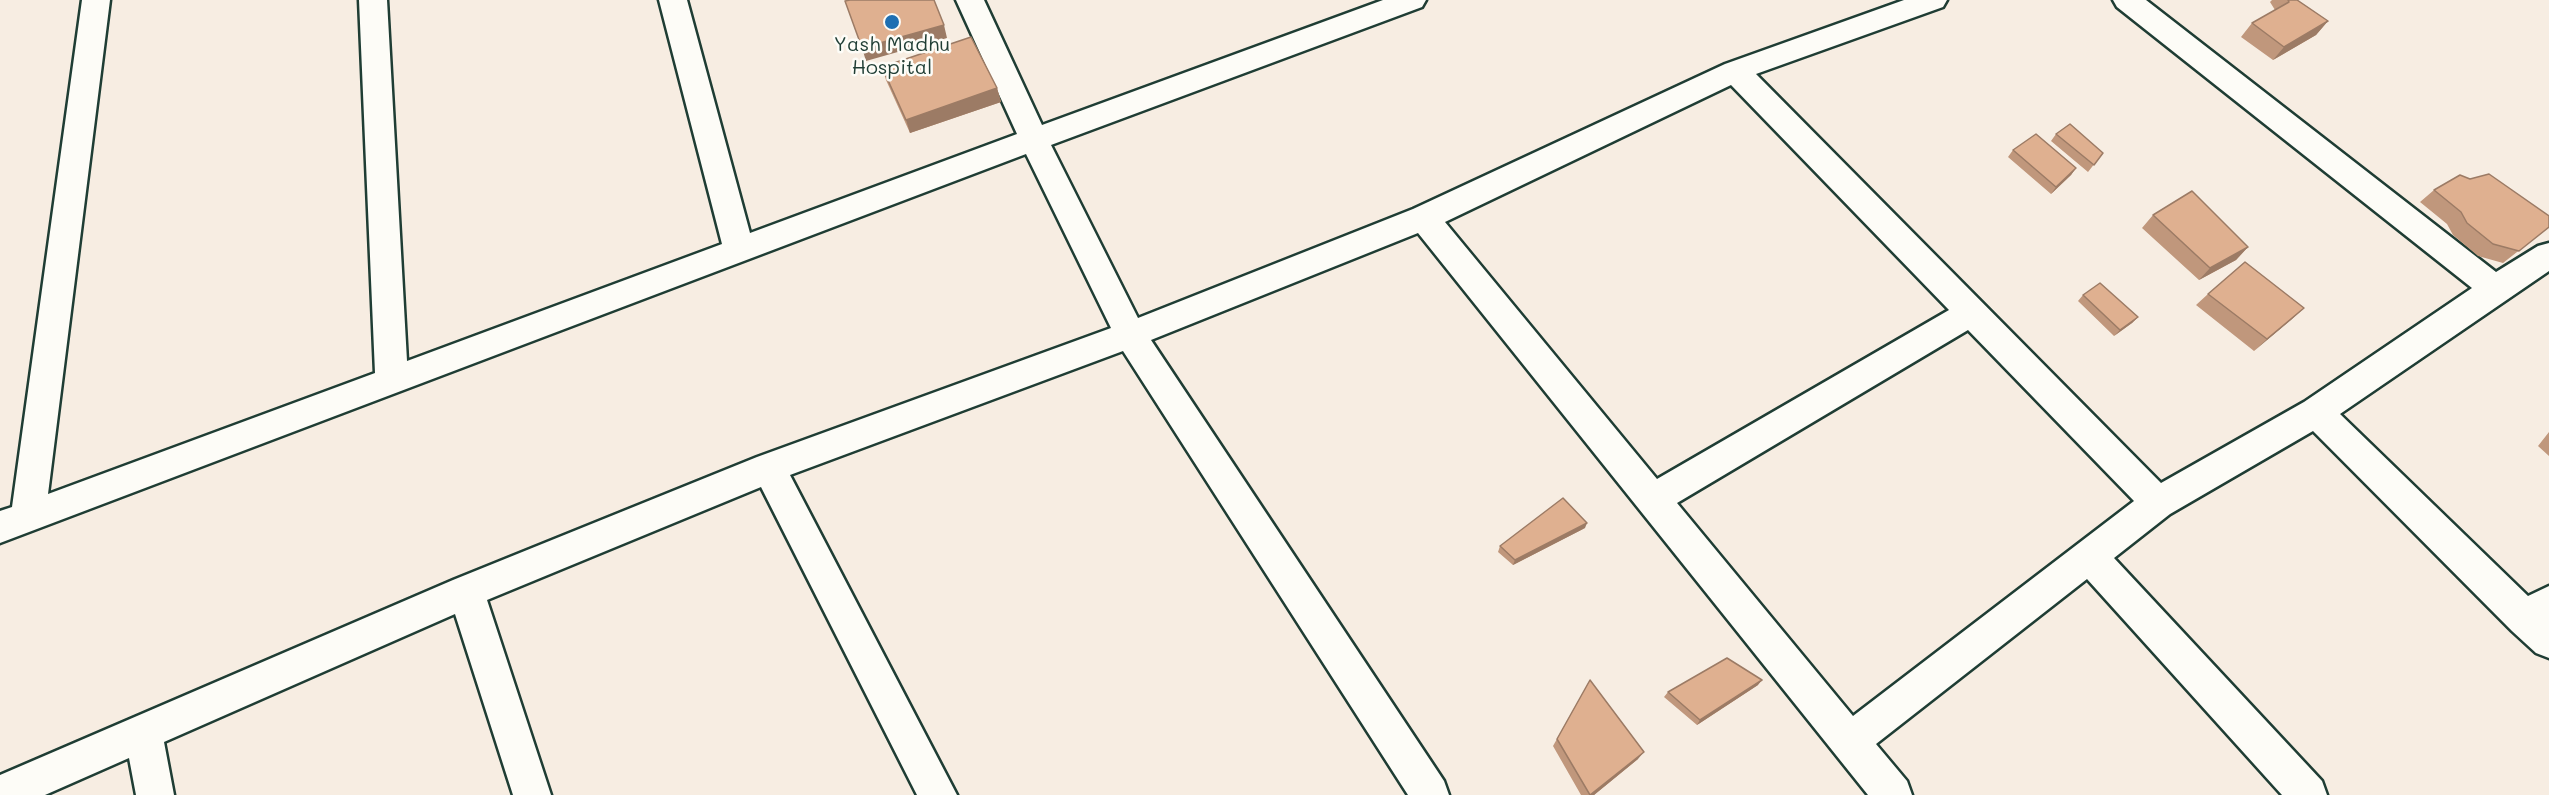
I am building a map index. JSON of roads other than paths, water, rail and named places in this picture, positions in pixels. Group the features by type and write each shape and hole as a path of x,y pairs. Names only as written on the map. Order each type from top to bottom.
{"street":[{"path":"96,0 14,521 392,382 1033,138 1412,0"},
{"path":"373,0 392,382"},
{"path":"673,0 739,250"},
{"path":"970,0 1033,138 1130,335 1430,795"},
{"path":"0,795 466,592 769,468 1130,335 1424,218 1735,71 1933,0"},
{"path":"2127,0 2494,289"},
{"path":"1735,71 2158,503"},
{"path":"1424,218 1893,795"},
{"path":"1850,741 2158,503 2316,412 2494,289 2549,255"},
{"path":"1653,499 1972,312"},
{"path":"2316,412 2541,621"},
{"path":"769,468 938,795"},
{"path":"2090,556 2308,795"},
{"path":"466,592 532,795"},
{"path":"143,732 155,795"}],"place":[{"name":"Yash Madhu Hospital","path":"892,22"}]}
